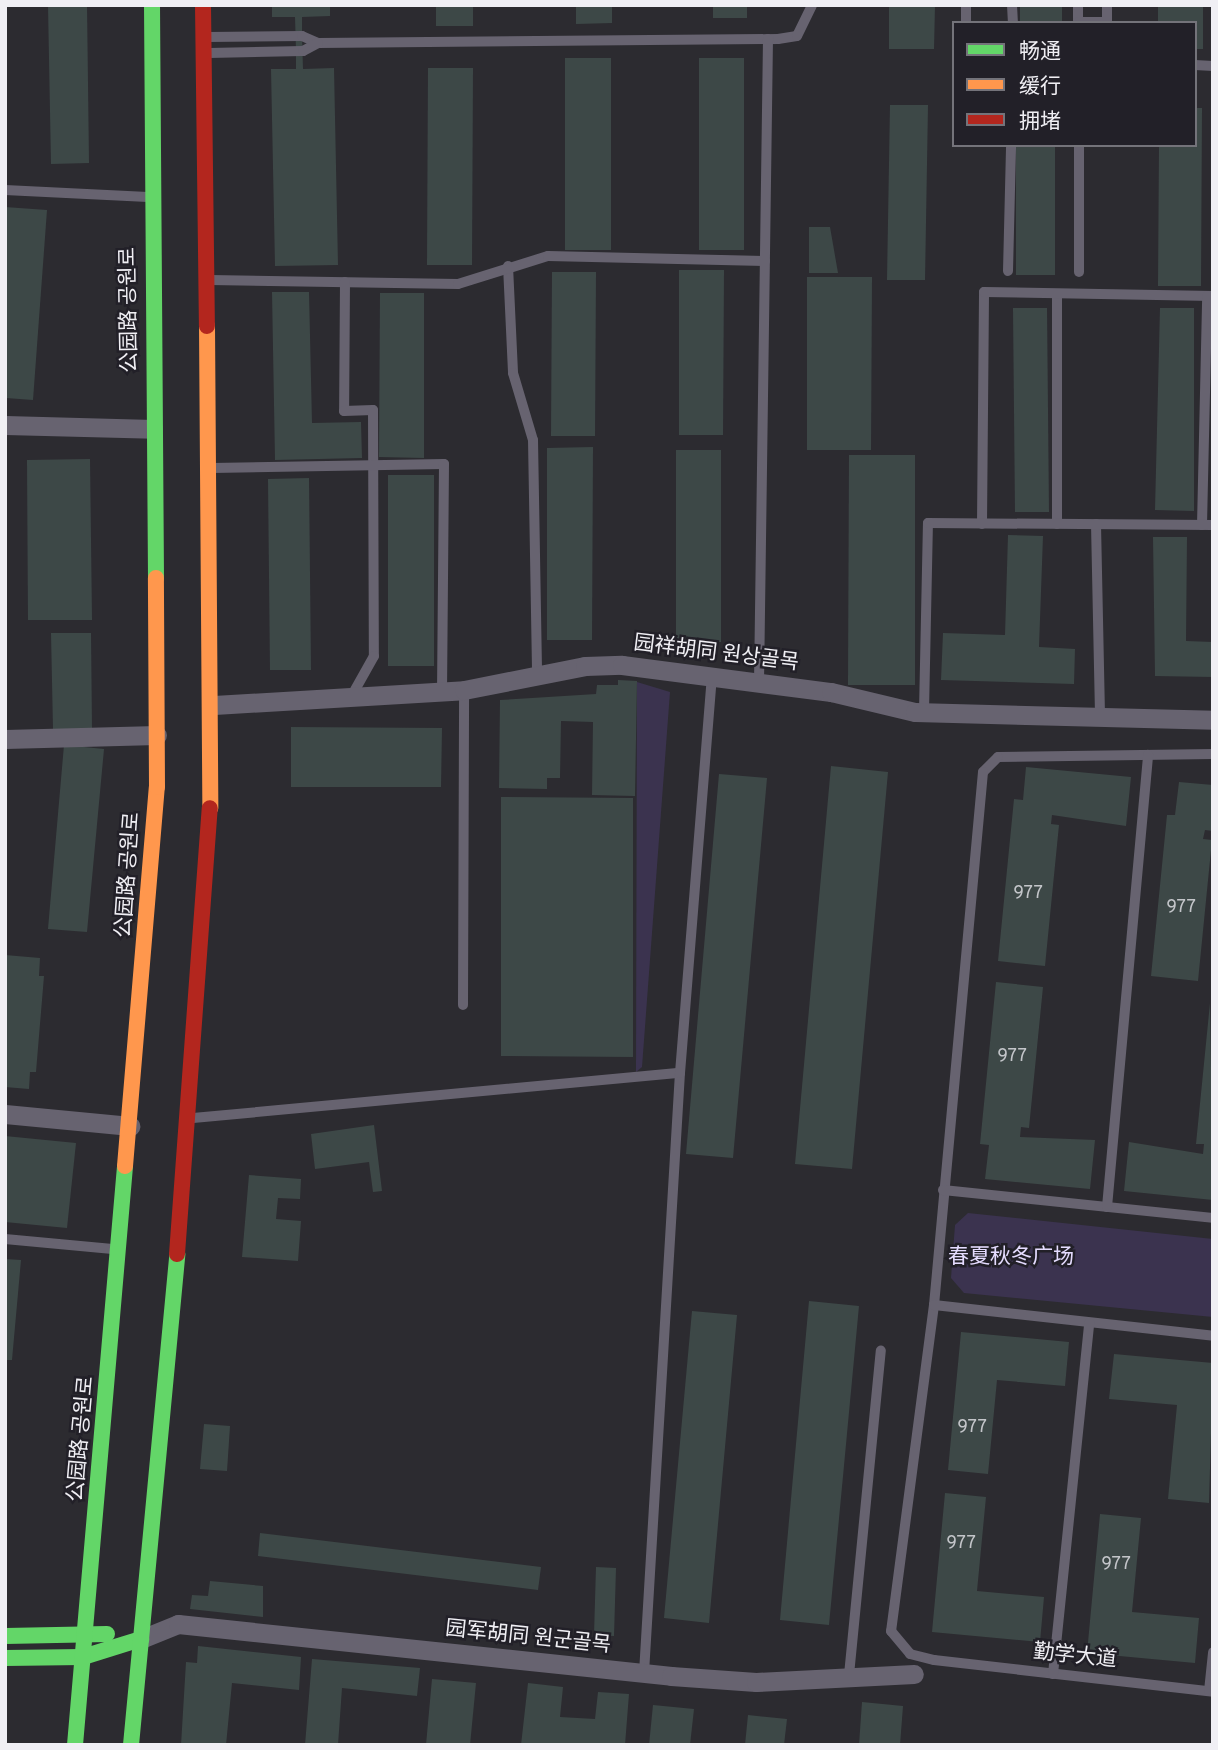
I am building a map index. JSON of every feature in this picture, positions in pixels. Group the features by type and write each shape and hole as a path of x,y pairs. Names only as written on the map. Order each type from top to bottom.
{"main road":[{"name":"公园路 공원로","path":"75,1745 121,1250 157,735 150,197 152,5"},
{"path":"131,1745 190,1119 214,705 203,5"},
{"path":"5,1636 85,1631 141,1639"},
{"path":"5,1658 83,1657 141,1639"}],"street":[{"path":"5,425 153,429"},
{"name":"园祥胡同 원상골목","path":"214,705 464,690 537,676 622,665 760,682 924,712 1100,719 1213,720"},
{"path":"5,739 157,735"},
{"path":"5,1114 130,1126"},
{"name":"园军胡同 원군골목","path":"141,1639 178,1624 644,1673 756,1682 849,1675 914,1674"}],"lane":[{"path":"204,45 302,36 318,43 768,39 797,36 812,5"},
{"path":"760,682 768,39"},
{"path":"204,45 303,51 318,43"},
{"path":"1008,271 1011,147"},
{"path":"1079,147 1079,272"},
{"path":"5,190 150,197"},
{"path":"208,280 458,284 548,256 765,261"},
{"path":"508,267 513,373 533,440 537,676"},
{"path":"345,282 344,411 373,410 374,656 351,697"},
{"path":"924,712 928,523 982,524 1208,525 1210,296 984,292 982,524"},
{"path":"1057,293 1057,524"},
{"path":"211,468 444,464 442,692"},
{"path":"1096,524 1100,719"},
{"path":"644,1673 680,1073 712,676"},
{"path":"463,1005 464,690"},
{"path":"1107,1207 1148,755 1213,754"},
{"name":"勤学大道","path":"1148,755 998,757 988,762 933,1305 891,1631 910,1654 934,1660 1211,1691"},
{"path":"190,1119 680,1073"},
{"path":"943,1190 1213,1218"},
{"path":"5,1239 121,1250"},
{"path":"933,1305 1213,1336"},
{"path":"1053,1674 1089,1323"},
{"path":"849,1675 881,1351"},
{"path":"1211,1691 1213,1652"}],"green space":[{"path":"637,682 670,692 642,1067 636,1072"},
{"name":"春夏秋冬广场","path":"968,1213 1213,1239 1213,1317 964,1293 951,1278 955,1225"}],"building":[{"path":"48,5 87,5 89,163 51,164"},
{"path":"272,5 330,5 330,16 302,17 303,69 334,68 338,265 275,266 271,69 296,69 296,51 295,17 272,17"},
{"path":"436,5 473,5 473,26 436,26"},
{"path":"576,5 612,5 612,23 576,24"},
{"path":"713,5 747,5 747,18 713,18"},
{"path":"889,5 935,5 934,49 889,49"},
{"path":"1020,5 1062,5 1062,21 1020,21"},
{"path":"1158,5 1203,5 1203,49 1197,49 1197,21 1158,21"},
{"path":"565,58 611,58 611,250 565,250"},
{"path":"699,58 744,58 744,250 699,250"},
{"path":"428,68 473,68 472,265 427,265"},
{"path":"890,105 928,105 925,280 887,280"},
{"path":"1197,108 1202,108 1201,286 1158,286 1159,147 1197,147"},
{"path":"1016,147 1055,147 1055,275 1016,275"},
{"path":"5,207 47,210 33,400 6,398"},
{"path":"809,227 830,227 838,273 809,273"},
{"path":"679,270 724,270 723,435 679,435"},
{"path":"552,272 596,272 595,436 551,436"},
{"path":"807,277 872,277 871,450 807,450"},
{"path":"272,292 309,292 312,423 361,422 362,458 275,460"},
{"path":"380,293 424,293 424,458 379,457"},
{"path":"1013,308 1047,308 1049,512 1015,512"},
{"path":"1160,308 1194,308 1194,511 1155,510"},
{"path":"593,447 592,640 547,640 547,448"},
{"path":"676,450 721,450 721,642 676,642"},
{"path":"849,455 915,455 915,685 848,685"},
{"path":"90,459 92,620 28,620 27,460"},
{"path":"388,475 434,475 434,666 388,666"},
{"path":"309,478 311,670 270,670 268,479"},
{"path":"1008,535 1043,536 1039,647 1075,649 1074,684 941,680 943,633 1005,635"},
{"path":"1153,537 1187,537 1186,641 1213,642 1213,677 1155,676"},
{"path":"51,633 91,633 92,729 53,729"},
{"path":"618,680 637,681 635,796 592,795 593,722 561,721 560,778 547,778 547,789 499,788 500,700 596,694 597,685 618,685"},
{"path":"291,727 442,728 441,787 291,787"},
{"path":"64,745 104,749 87,932 48,929"},
{"path":"831,766 888,772 852,1169 795,1164"},
{"path":"1026,767 1131,777 1126,826 1052,815 1051,824 1059,825 1045,966 998,961 1014,799 1023,800"},
{"path":"719,774 767,778 733,1158 686,1154"},
{"path":"1179,782 1213,785 1213,831 1205,830 1203,839 1212,840 1198,981 1151,976 1167,815 1175,815"},
{"path":"501,797 633,798 633,1057 501,1056"},
{"path":"5,955 40,958 39,976 44,976 36,1072 30,1072 29,1089 5,1087"},
{"path":"996,982 1043,987 1029,1128 1021,1127 1020,1137 1095,1140 1090,1189 985,1179 989,1145 980,1144"},
{"path":"1210,1003 1213,1200 1124,1191 1129,1142 1203,1154 1204,1144 1196,1144"},
{"path":"374,1125 382,1191 373,1192 369,1162 315,1169 311,1134"},
{"path":"5,1136 76,1143 67,1228 5,1222"},
{"path":"249,1175 301,1179 300,1199 278,1198 276,1219 301,1221 298,1261 242,1257"},
{"path":"5,1259 21,1260 12,1360 5,1360"},
{"path":"809,1301 859,1306 829,1625 780,1620"},
{"path":"692,1311 737,1315 709,1623 664,1618"},
{"path":"961,1332 1069,1342 1065,1386 997,1380 988,1474 948,1470"},
{"path":"1114,1354 1213,1363 1209,1503 1168,1499 1177,1405 1109,1399"},
{"path":"204,1424 230,1426 227,1471 200,1469"},
{"path":"945,1493 986,1497 977,1591 1044,1597 1040,1642 932,1632"},
{"path":"1100,1514 1141,1518 1132,1612 1199,1618 1195,1663 1087,1653"},
{"path":"260,1533 541,1567 538,1590 258,1556"},
{"path":"596,1567 616,1568 614,1636 594,1635"},
{"path":"210,1581 263,1586 263,1617 190,1609 192,1595 208,1596"},
{"path":"198,1646 301,1657 299,1690 232,1683 226,1745 181,1745 186,1662 197,1663"},
{"path":"312,1659 420,1668 417,1696 342,1688 338,1745 305,1745"},
{"path":"432,1679 476,1683 470,1745 426,1745"},
{"path":"528,1683 563,1687 560,1717 595,1719 598,1692 629,1694 625,1745 521,1745"},
{"path":"862,1702 903,1706 900,1745 859,1745"},
{"path":"653,1705 694,1709 690,1745 649,1745"},
{"path":"748,1715 787,1719 784,1745 745,1745"}],"traffic: fast":[{"path":"152,5 156,578"},
{"path":"75,1745 125,1166"},
{"path":"131,1745 177,1254"},
{"path":"5,1636 107,1634"},
{"path":"5,1658 83,1657 141,1639"}],"traffic: slow":[{"path":"207,326 210,808"},
{"path":"125,1166 157,787 156,578"}],"traffic: jam":[{"path":"203,5 207,326"},
{"path":"177,1254 210,808"}]}
